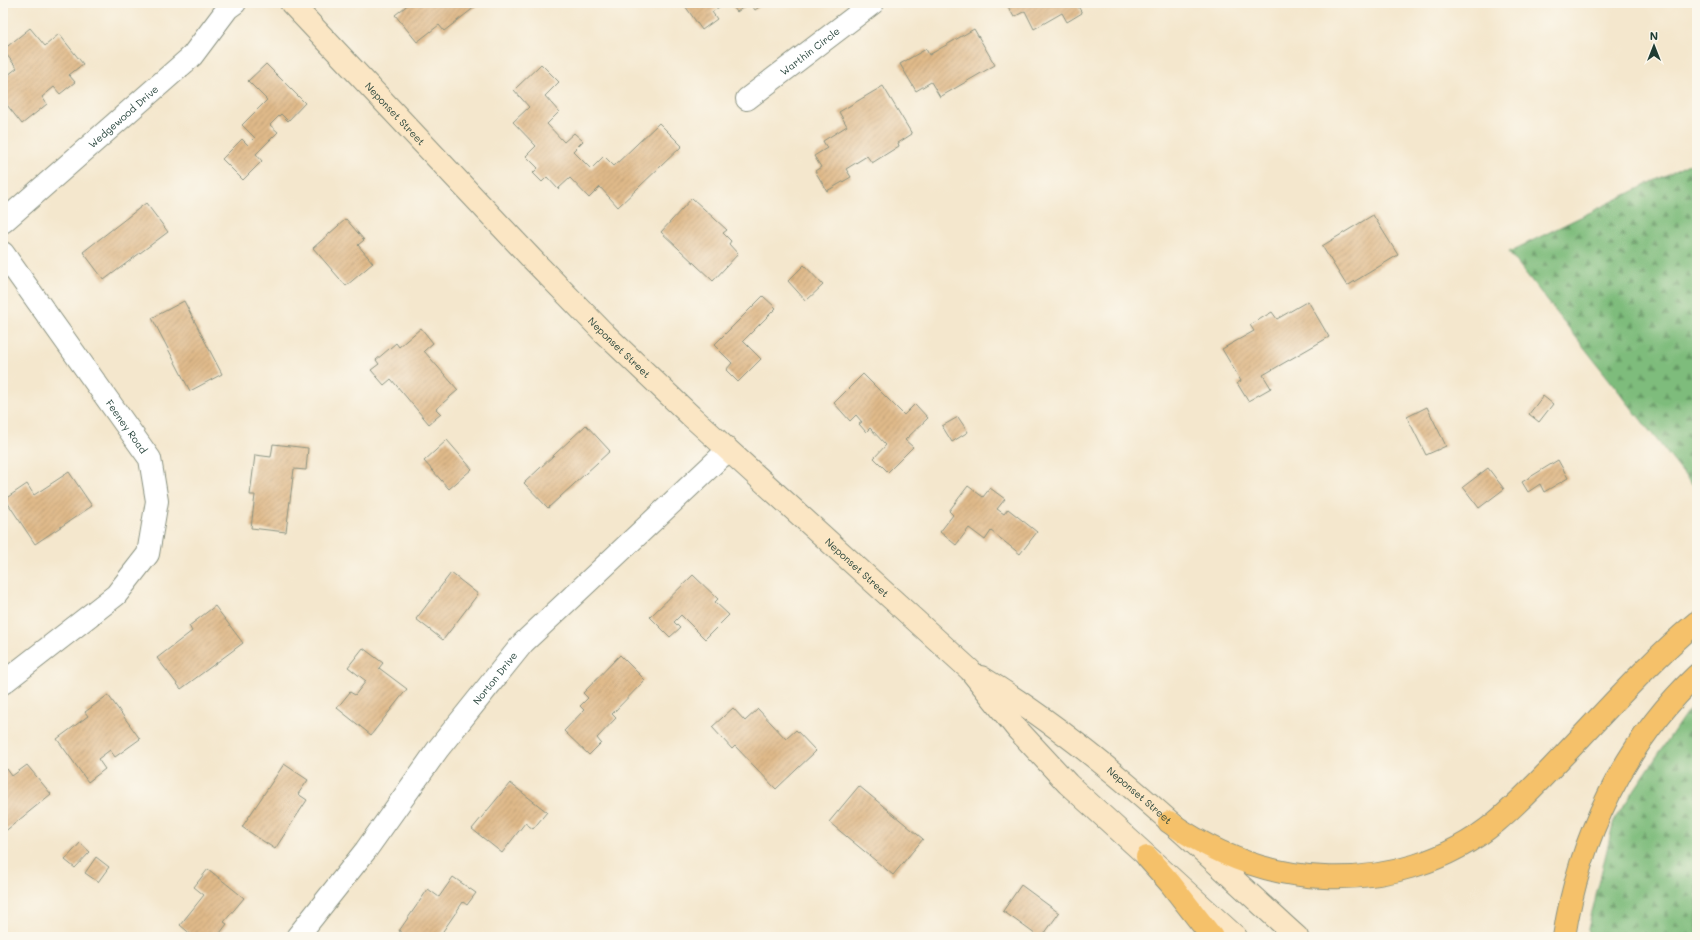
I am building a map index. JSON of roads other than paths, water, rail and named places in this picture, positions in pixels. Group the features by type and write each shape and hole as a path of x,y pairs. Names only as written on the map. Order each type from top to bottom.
{"highway":[{"path":"1169,822 1200,842 1233,857 1265,868 1297,875 1332,878 1367,876 1383,874 1430,861 1470,841 1506,813 1527,794 1648,668 1697,622"},
{"path":"1564,937 1571,897 1579,866 1590,835 1608,796 1631,757 1652,726 1697,675"},
{"path":"1147,857 1170,883 1212,937"}],"main road":[{"name":"Neponset Street","path":"300,5 538,265 632,360 728,450 970,670 1012,724 1041,757 1147,857 1236,937"},
{"name":"Neponset Street","path":"970,670 1011,695 1067,735 1169,822 1298,937"}],"street":[{"name":"Wedgewood Drive","path":"3,222 192,56 228,8 235,3"},
{"name":"Warthin Circle","path":"746,99 873,3"},
{"name":"Feeney Road","path":"3,253 150,459 157,501 148,554 116,596 3,683"},
{"name":"Norton Drive","path":"297,937 366,850 438,749 523,644 728,450"}]}
